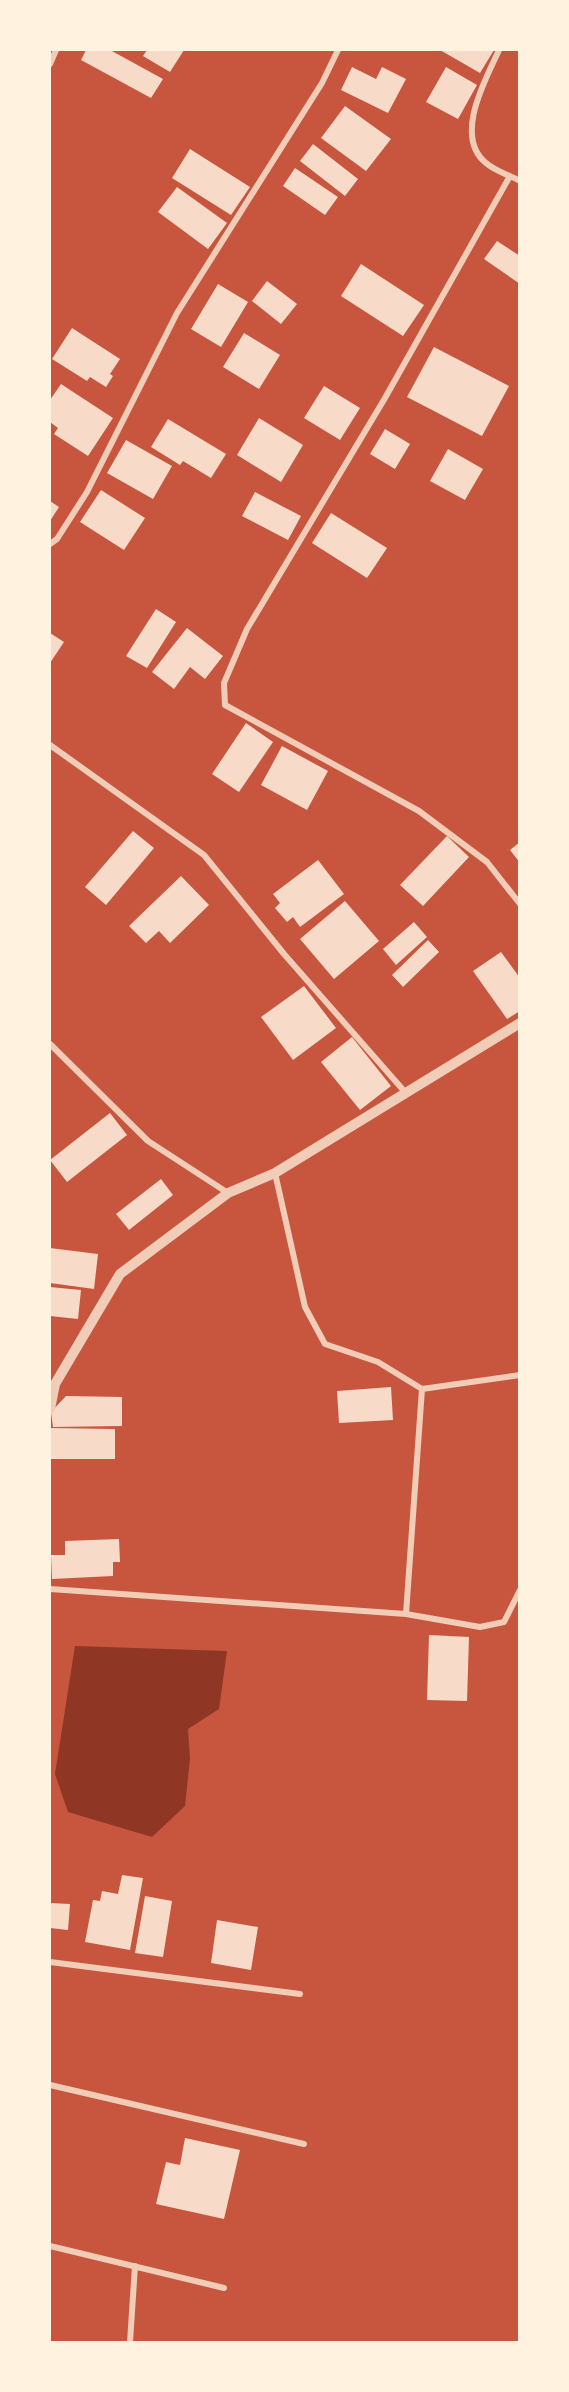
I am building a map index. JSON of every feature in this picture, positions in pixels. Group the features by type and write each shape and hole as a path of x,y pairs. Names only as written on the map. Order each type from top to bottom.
{"street":[{"path":"50,64 56,50"},
{"path":"50,544 57,538 87,492 177,313 321,82 338,50"},
{"path":"500,50 479,96 471,130 474,147 486,163 519,181"},
{"path":"510,176 385,398 247,629 224,683 225,705 419,811 487,862 519,904"},
{"path":"50,746 204,855 284,954 405,1092"},
{"path":"50,1409 55,1384 120,1275 228,1193 275,1173 405,1092 456,1064 519,1023"},
{"path":"50,1044 148,1141 228,1193"},
{"path":"275,1173 305,1307 325,1344 378,1362 422,1389 519,1375"},
{"path":"406,1614 422,1389"},
{"path":"50,1589 406,1614 480,1627 504,1622 519,1590"},
{"path":"50,1962 300,1994"},
{"path":"50,2085 304,2144"},
{"path":"50,2246 224,2288"},
{"path":"129,2343 135,2266"}],"shaded area":[{"path":"75,1646 227,1651 219,1709 188,1729 190,1759 185,1806 152,1837 68,1812 55,1774"}],"building":[{"path":"86,50 110,50 163,79 151,98 81,60"},
{"path":"147,50 184,50 170,72 143,56"},
{"path":"440,50 494,50 480,73"},
{"path":"352,67 376,79 382,67 406,79 388,113 341,90"},
{"path":"446,67 477,85 458,119 426,102"},
{"path":"345,106 391,139 366,171 321,138"},
{"path":"313,144 358,179 345,196 300,161"},
{"path":"190,149 250,187 231,215 172,178"},
{"path":"295,168 338,197 325,215 283,186"},
{"path":"177,187 227,223 208,249 158,212"},
{"path":"497,241 520,256 520,284 484,259"},
{"path":"361,264 424,305 403,336 341,296"},
{"path":"267,281 297,304 281,324 252,301"},
{"path":"218,284 248,302 221,347 191,329"},
{"path":"72,328 120,359 110,374 113,376 106,387 90,377 87,381 52,359"},
{"path":"244,333 280,355 259,389 223,367"},
{"path":"434,347 509,386 482,436 407,397"},
{"path":"61,384 113,418 88,456 54,434 58,428 50,422 50,400"},
{"path":"324,386 360,408 340,440 304,418"},
{"path":"259,418 303,445 281,482 237,455"},
{"path":"168,419 226,454 211,478 183,461 180,465 151,447"},
{"path":"385,429 410,444 395,469 370,454"},
{"path":"126,440 172,466 153,499 107,473"},
{"path":"448,449 483,469 465,500 430,481"},
{"path":"101,490 145,518 124,550 80,522"},
{"path":"255,492 301,516 288,540 242,516"},
{"path":"50,501 59,507 50,521"},
{"path":"331,513 387,548 367,578 312,543"},
{"path":"156,609 176,622 147,668 126,656"},
{"path":"187,628 223,656 205,679 190,667 174,689 152,672"},
{"path":"50,633 64,642 50,663"},
{"path":"246,723 273,742 239,792 212,774"},
{"path":"282,746 328,771 307,810 261,785"},
{"path":"133,831 154,848 106,905 85,887"},
{"path":"447,836 469,857 423,906 400,885"},
{"path":"520,842 520,863 510,850"},
{"path":"318,860 344,894 300,927 293,917 287,922 275,908 280,903 273,894"},
{"path":"181,876 209,905 170,943 159,931 146,943 129,926"},
{"path":"345,901 379,941 334,979 300,939"},
{"path":"414,922 427,937 396,965 383,949"},
{"path":"428,940 439,952 403,987 392,975"},
{"path":"501,952 520,978 520,1011 507,1019 473,971"},
{"path":"304,986 336,1028 293,1060 261,1017"},
{"path":"352,1037 391,1086 360,1110 321,1062"},
{"path":"110,1113 127,1135 67,1182 50,1160"},
{"path":"161,1179 173,1195 129,1230 116,1214"},
{"path":"50,1248 98,1254 94,1289 50,1283"},
{"path":"50,1287 81,1290 78,1319 50,1316"},
{"path":"391,1387 393,1420 339,1423 337,1391"},
{"path":"66,1396 122,1397 122,1426 53,1427 51,1412"},
{"path":"50,1428 115,1429 115,1459 50,1459"},
{"path":"119,1539 120,1562 113,1562 113,1576 52,1579 51,1555 65,1555 65,1541"},
{"path":"429,1635 469,1637 467,1701 427,1700"},
{"path":"122,1875 143,1878 130,1950 85,1942 93,1900 100,1901 102,1891 118,1894"},
{"path":"145,1896 172,1901 163,1957 135,1953"},
{"path":"50,1903 70,1904 68,1930 50,1928"},
{"path":"217,1920 258,1927 251,1970 211,1963"},
{"path":"185,2138 240,2150 224,2219 156,2204 166,2162 180,2165"}]}
